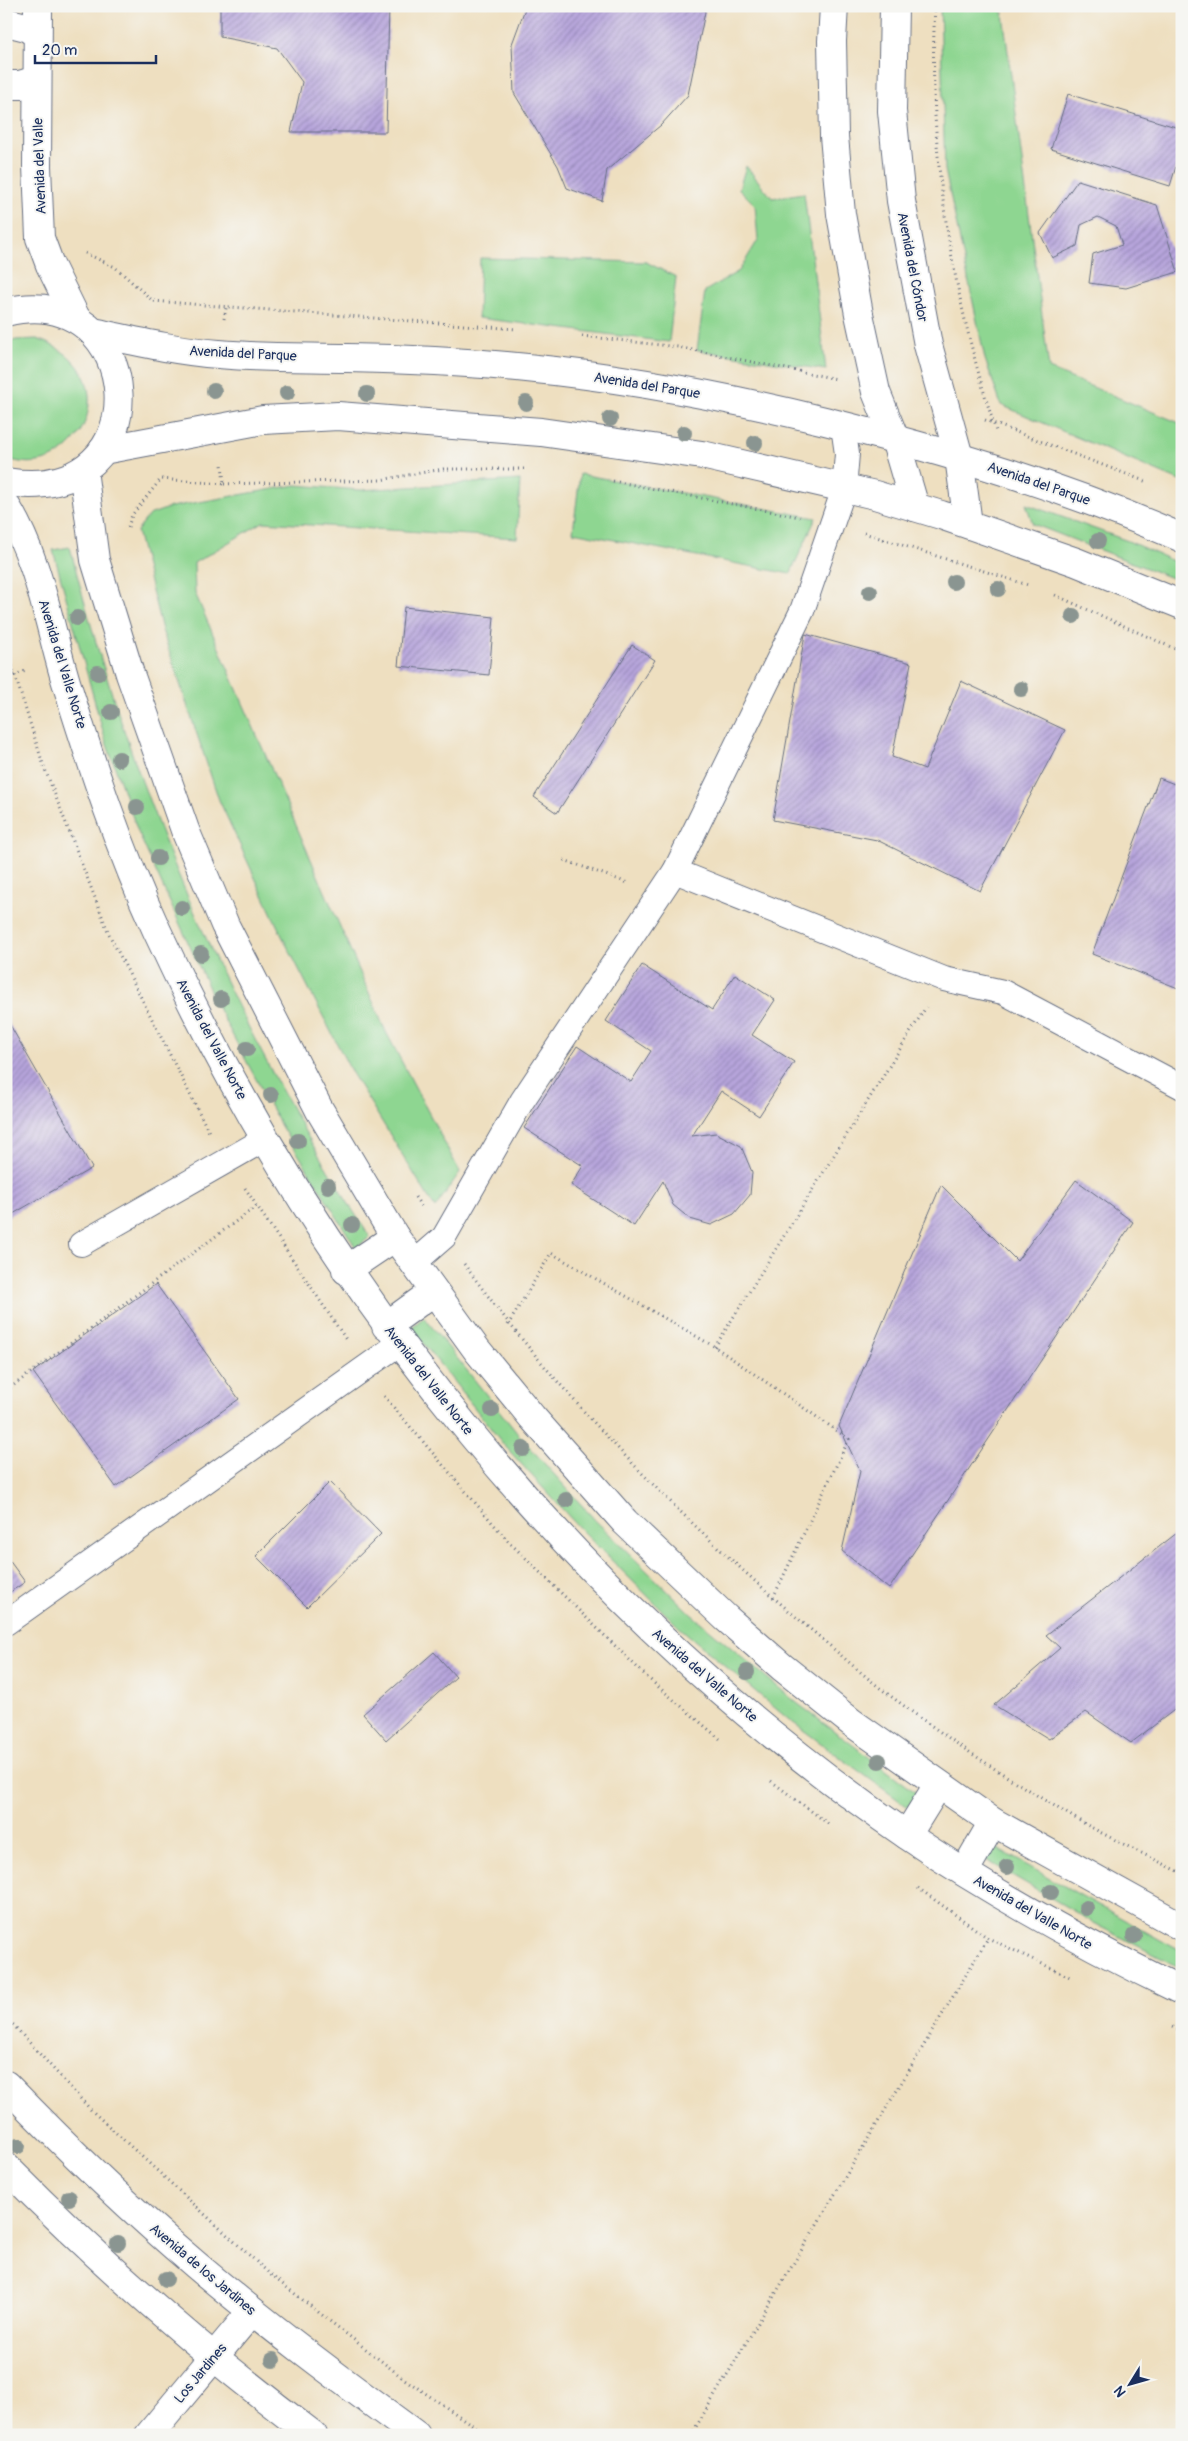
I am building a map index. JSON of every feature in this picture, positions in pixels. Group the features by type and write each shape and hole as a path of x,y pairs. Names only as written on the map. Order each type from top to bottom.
{"street":[{"name":"Avenida del Valle","path":"6,482 31,486 58,482 83,470 103,450 116,424 120,397 116,369 84,325 50,265 40,238 37,80 38,6"},
{"path":"834,6 832,41 834,136 841,214 873,379 895,439 915,507"},
{"name":"Avenida del Cóndor","path":"894,6 892,111 901,201 928,345 959,457 968,524"},
{"path":"6,22 26,27 37,34"},
{"path":"6,85 20,85 37,80"},
{"name":"Avenida del Parque","path":"6,312 24,308 54,311 84,325 167,348 219,354 385,359 527,368 622,380 707,395 895,439 1009,471 1074,494 1182,538"},
{"path":"103,450 263,420 338,416 522,431 702,455 915,507 1035,547 1182,605"},
{"path":"83,470 95,560 130,674 185,830 225,925 319,1109 395,1237 476,1350 532,1417 632,1528 726,1618 782,1667 851,1722 993,1822 1182,1927"},
{"name":"Avenida del Valle Norte","path":"6,506 19,527 32,556 65,679 126,858 155,927 198,1018 265,1139 346,1270 393,1334 484,1450 603,1582 665,1641 735,1703 797,1753 907,1835 1013,1903 1182,1991"},
{"path":"346,1270 395,1237"},
{"path":"393,1334 433,1292"},
{"path":"907,1835 938,1785"},
{"path":"964,1872 993,1822"},
{"name":"Avenida de los Jardines","path":"6,2085 52,2132 156,2230 252,2311 416,2435"},
{"path":"6,2167 162,2314 213,2357 313,2435"},
{"name":"Los Jardines","path":"149,2435 252,2311"}],"lane":[{"path":"413,1264 444,1237 522,1101 675,871 802,611 834,524 844,489 846,454 842,426"},
{"path":"675,871 944,979 1003,992 1182,1087"},
{"path":"81,1244 265,1139"},
{"path":"6,1623 393,1334"}],"path":[{"path":"935,6 933,40 936,149 957,277 973,354 1009,471"},
{"path":"82,252 115,267 153,301 226,308 219,354"},
{"path":"946,410 994,422 1149,483"},
{"path":"217,428 224,484"},
{"path":"128,530 132,515 161,479 224,484 380,480 444,469 528,469"},
{"path":"611,480 834,524 1037,589"},
{"path":"1035,547 1055,595"},
{"path":"1046,592 1182,652"},
{"path":"6,647 14,675"},
{"path":"564,860 660,894"},
{"path":"715,1347 944,979"},
{"path":"414,1194 508,1325 602,1431 704,1534 773,1598 892,1697 992,1766 1080,1821 1182,1873"},
{"path":"6,1390 258,1205"},
{"path":"508,1325 551,1253 715,1347 849,1439 773,1598"},
{"path":"691,2435 988,1938"},
{"path":"6,2018 91,2110 272,2276 404,2378 487,2435"}],"green space":[{"path":"940,6 1002,6 1049,369 1182,424 1182,482 1001,405 985,359 945,170"},
{"path":"746,166 772,198 804,193 826,370 697,350 705,291 739,271 758,240 755,205 739,189"},
{"path":"480,258 646,262 676,277 669,342 478,318"},
{"path":"37,339 67,355 84,376 89,399 85,422 73,442 54,456 31,463 6,458 6,343 16,340"},
{"path":"580,474 816,518 790,574 573,532"},
{"path":"520,480 517,538 263,522 194,563 195,593 386,1032 460,1172 435,1208 352,1073 282,936 219,800 162,630 137,531 149,515 171,507 296,485 360,490"},
{"path":"1026,504 1128,541 1182,565 1182,582 1033,524"},
{"path":"70,547 95,638 123,728 155,817 191,904 273,1075 320,1157 370,1237 356,1248 281,1126 217,1006 138,832 105,739 53,550"},
{"path":"424,1317 518,1434 595,1520 691,1614 797,1703 918,1794 908,1807 788,1719 679,1627 584,1533 504,1445 411,1328"},
{"path":"989,1844 1182,1952 1182,1969 1094,1923 981,1857"}],"building":[{"path":"220,6 389,6 386,132 291,132 302,82 277,48 220,37"},
{"path":"526,6 704,6 705,12 688,95 661,125 607,170 602,201 567,188 558,166 514,93 512,44"},
{"path":"1068,94 1182,129 1182,147 1170,186 1051,149"},
{"path":"1078,180 1157,205 1178,272 1126,288 1089,283 1093,254 1122,245 1116,226 1098,217 1081,225 1077,246 1052,258 1040,233"},
{"path":"404,607 494,617 489,675 398,666"},
{"path":"805,634 911,663 892,757 925,769 961,681 1065,730 980,891 877,840 773,820"},
{"path":"632,645 655,660 557,813 534,797"},
{"path":"1159,778 1182,787 1182,978 1178,988 1092,954"},
{"path":"642,965 712,1010 735,974 775,1000 752,1035 794,1062 759,1116 721,1091 692,1136 716,1133 741,1146 752,1172 750,1195 734,1214 711,1225 690,1219 673,1205 663,1181 634,1226 571,1185 583,1166 524,1128 577,1046 631,1082 651,1051 606,1021"},
{"path":"6,1018 92,1168 6,1218"},
{"path":"1076,1180 1133,1222 889,1589 842,1551 860,1471 839,1426 941,1185 1017,1261"},
{"path":"156,1284 239,1399 116,1487 33,1372"},
{"path":"330,1482 381,1534 307,1607 256,1556"},
{"path":"1182,1529 1182,1704 1131,1743 1086,1712 1049,1739 994,1705 1060,1648 1046,1635"},
{"path":"6,1556 25,1582 6,1595"},
{"path":"434,1652 456,1677 386,1740 363,1714"}]}
